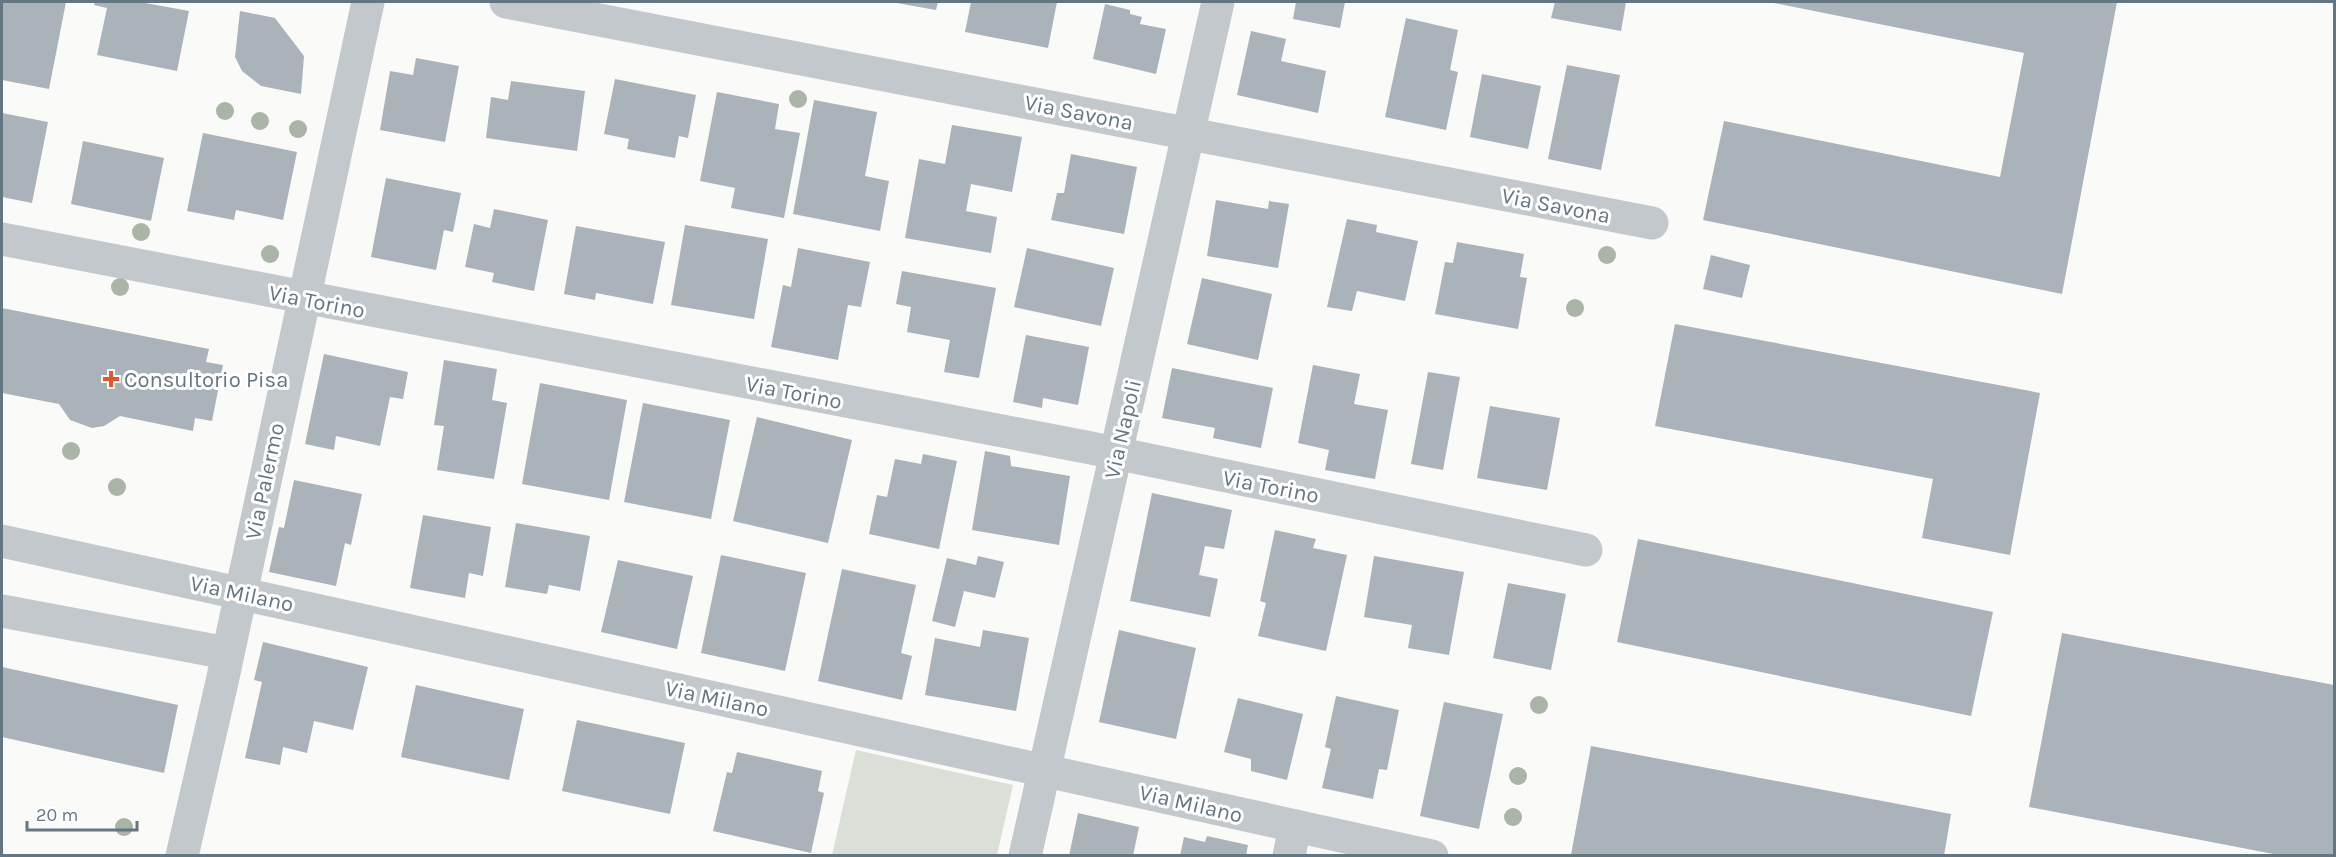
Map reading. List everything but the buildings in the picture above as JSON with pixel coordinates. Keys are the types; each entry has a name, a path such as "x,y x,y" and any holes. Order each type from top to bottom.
{"street":[{"name":"Via Palermo","path":"182,855 368,2"},
{"name":"Via Savona","path":"506,2 1652,223"},
{"name":"Via Napoli","path":"1025,855 1190,134 1218,2"},
{"name":"Via Torino","path":"2,239 1116,454 1586,550"},
{"name":"Via Milano","path":"2,541 1045,771 1292,841 1432,855"},
{"path":"2,610 227,653"}],"shaded area":[{"path":"856,750 1013,785 997,855 832,855"}],"place":[{"name":"Consultorio Pisa","path":"111,379"}]}
